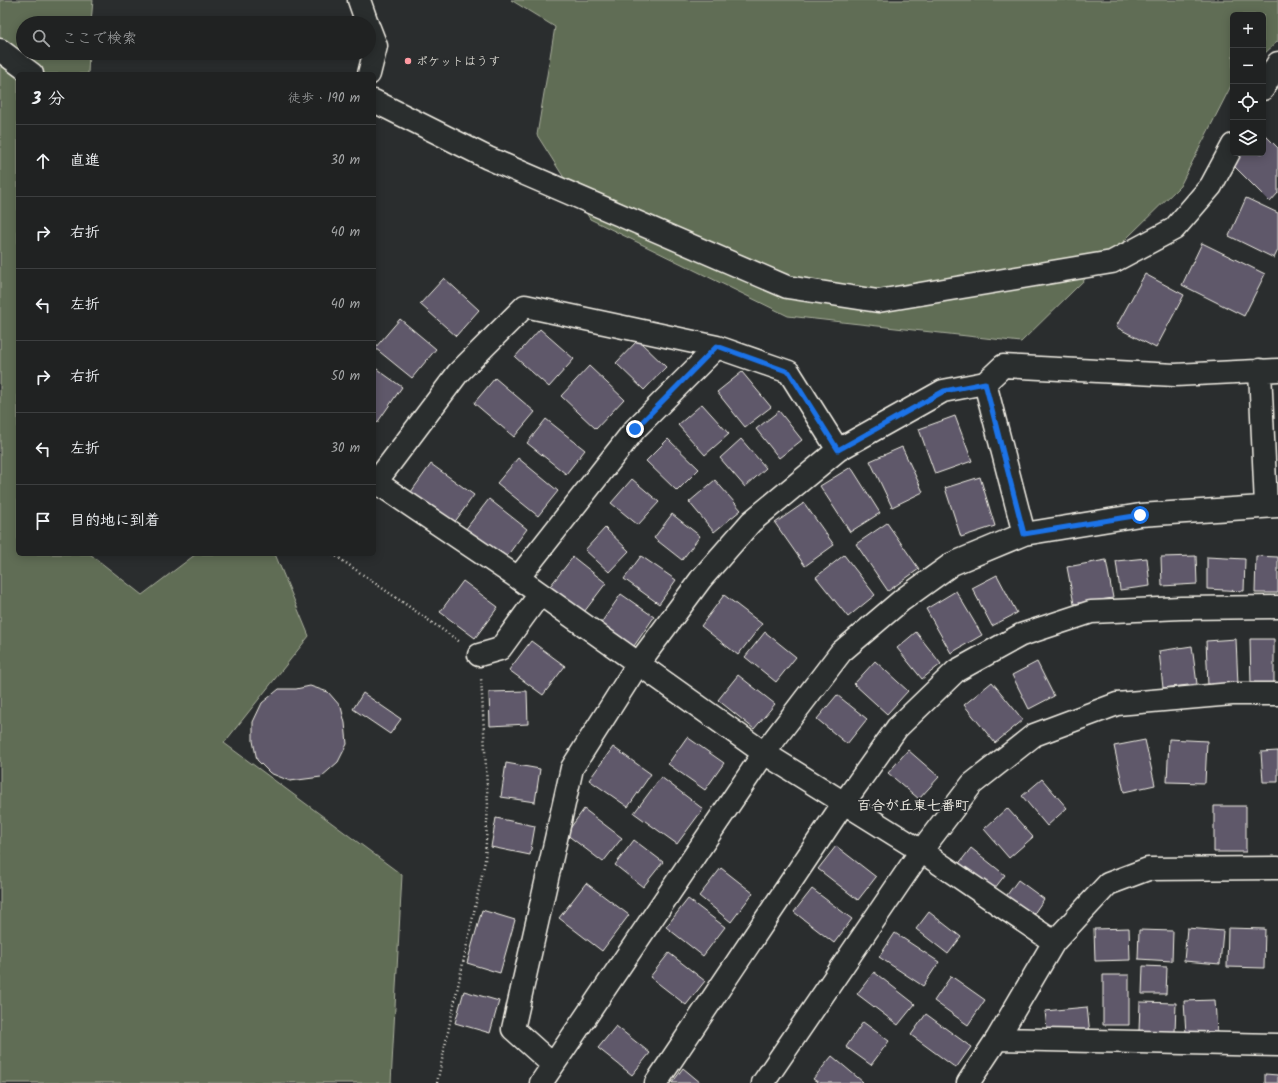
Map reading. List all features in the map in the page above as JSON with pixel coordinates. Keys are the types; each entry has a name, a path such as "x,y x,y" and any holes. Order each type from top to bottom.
{"street":[{"path":"359,0 365,16"},
{"path":"0,50 29,72"},
{"path":"369,72 372,60"},
{"path":"1266,84 1278,63"},
{"path":"376,102 488,158 787,287 878,301 1112,262 1174,229 1211,186 1230,150"},
{"path":"838,450 789,372 717,346 525,306 458,372 376,482 518,578 764,753 921,852 1054,942"},
{"path":"518,578 635,429 717,346"},
{"path":"1003,366 1175,375 1269,370 1272,506 1140,515 1024,534 952,564 902,600 841,652 764,753 547,1074 512,1029 572,768 638,664 701,579 751,522 838,450 944,391 985,383 1003,366"},
{"path":"985,383 1024,534"},
{"path":"479,655 500,649 540,594"},
{"path":"656,1083 843,804 897,728 956,671 1021,635 1091,612 1181,608 1278,607"},
{"path":"763,1083 921,852 972,784 1034,735 1117,704 1232,694 1278,694"},
{"path":"968,1083 997,1039 1054,942 1108,884 1148,869 1278,868"},
{"path":"997,1039 1278,1045"}],"path":[{"path":"336,556 479,655 488,805 485,861 437,1083"}],"green space":[{"path":"0,0 93,0 92,16 16,16 16,60 89,60 88,72 16,72 16,556 93,556 142,595 193,556 276,556 309,636 224,743 402,875 391,1083 0,1083"},
{"path":"511,0 1278,0 1278,41 1266,52 1266,12 1230,12 1230,88 1180,186 1021,342 788,316 590,219 537,135 555,27"}],"building":[{"path":"1266,136 1278,148 1278,193 1270,202 1226,158 1230,155 1266,156"},
{"path":"1246,198 1278,213 1278,250 1274,258 1229,236"},
{"path":"1202,243 1265,274 1244,316 1182,285"},
{"path":"1145,274 1184,295 1156,348 1116,327"},
{"path":"444,278 479,310 456,336 420,304"},
{"path":"400,319 436,349 412,378 376,349 376,347"},
{"path":"540,329 574,359 549,387 515,357"},
{"path":"638,340 666,367 644,390 616,363"},
{"path":"589,366 624,399 596,429 561,396"},
{"path":"376,368 402,387 377,423 376,422"},
{"path":"742,372 771,407 745,427 717,392"},
{"path":"495,378 535,412 514,437 474,403"},
{"path":"702,404 729,434 705,455 678,425"},
{"path":"779,411 802,440 779,458 756,429"},
{"path":"955,416 972,461 935,474 919,429"},
{"path":"546,419 585,450 566,474 527,443"},
{"path":"668,439 699,469 677,491 646,461"},
{"path":"741,439 766,468 745,487 720,458"},
{"path":"902,447 923,492 892,507 870,461"},
{"path":"518,458 558,491 538,516 497,483"},
{"path":"431,464 474,495 454,523 411,492"},
{"path":"851,467 880,513 850,532 820,486"},
{"path":"980,477 995,526 961,537 945,488"},
{"path":"632,479 659,502 638,525 611,503"},
{"path":"715,480 741,510 714,532 689,502"},
{"path":"489,499 527,529 504,560 465,530"},
{"path":"804,503 834,545 805,566 775,523"},
{"path":"672,514 700,536 682,560 654,538"},
{"path":"887,523 919,569 888,591 856,544"},
{"path":"605,528 629,551 609,572 585,550"},
{"path":"844,555 875,595 848,617 816,577"},
{"path":"641,556 676,580 659,604 624,579"},
{"path":"1196,556 1197,584 1162,586 1161,557"},
{"path":"1256,556 1278,557 1278,593 1255,593"},
{"path":"573,557 606,583 581,616 547,590"},
{"path":"1207,557 1245,559 1244,591 1207,589"},
{"path":"1147,558 1150,586 1120,590 1116,561"},
{"path":"1106,560 1113,598 1074,604 1067,567"},
{"path":"997,575 1017,613 992,626 972,588"},
{"path":"463,581 498,607 475,638 440,612"},
{"path":"956,591 982,635 951,653 926,609"},
{"path":"621,594 654,617 634,646 601,623"},
{"path":"724,595 762,624 738,655 701,626"},
{"path":"765,632 796,657 776,682 745,657"},
{"path":"916,632 941,664 922,679 897,648"},
{"path":"1236,639 1238,685 1208,686 1206,641"},
{"path":"1250,639 1274,639 1274,684 1251,684"},
{"path":"531,641 565,666 543,695 509,670"},
{"path":"1192,646 1197,684 1163,688 1159,651"},
{"path":"875,661 908,691 887,714 854,684"},
{"path":"1037,662 1054,696 1029,709 1012,675"},
{"path":"738,675 775,704 754,729 718,700"},
{"path":"992,682 1023,720 995,743 964,705"},
{"path":"310,686 328,692 341,707 345,723 347,744 338,762 321,777 290,781 270,773 257,760 253,741 253,722 262,703 279,689 296,689"},
{"path":"527,691 528,724 490,726 489,692"},
{"path":"363,693 401,719 390,734 353,709"},
{"path":"837,695 867,719 847,744 817,719"},
{"path":"687,737 724,763 705,790 668,764"},
{"path":"1169,739 1207,741 1205,783 1167,782"},
{"path":"1145,740 1155,785 1124,792 1114,746"},
{"path":"613,747 651,774 628,807 589,780"},
{"path":"908,750 939,777 919,799 888,773"},
{"path":"1278,751 1278,782 1263,782 1261,752"},
{"path":"506,763 540,769 535,802 501,797"},
{"path":"661,777 703,809 677,844 634,813"},
{"path":"1042,779 1067,808 1047,826 1022,796"},
{"path":"1214,806 1246,806 1246,852 1214,852"},
{"path":"1007,808 1033,837 1009,858 984,829"},
{"path":"584,809 622,838 603,862 566,834"},
{"path":"496,818 535,826 530,855 491,847"},
{"path":"634,840 663,862 643,887 615,865"},
{"path":"836,846 876,877 858,900 818,869"},
{"path":"971,848 1005,875 991,893 957,866"},
{"path":"721,868 753,893 731,922 699,896"},
{"path":"1018,880 1044,899 1031,918 1004,899"},
{"path":"586,883 629,915 602,951 559,918"},
{"path":"812,889 852,919 834,943 794,912"},
{"path":"688,899 725,927 703,956 666,927"},
{"path":"482,910 515,920 500,973 467,963"},
{"path":"929,912 961,937 948,954 916,929"},
{"path":"1129,928 1130,960 1095,961 1094,929"},
{"path":"1187,928 1223,931 1220,964 1184,961"},
{"path":"1228,928 1265,929 1264,968 1227,967"},
{"path":"1139,930 1173,931 1172,961 1138,959"},
{"path":"895,933 939,962 923,986 879,957"},
{"path":"669,953 705,981 686,1005 650,977"},
{"path":"1143,966 1167,967 1166,994 1142,994"},
{"path":"874,972 915,1004 898,1025 857,994"},
{"path":"1103,975 1129,975 1129,1025 1103,1025"},
{"path":"951,976 985,1000 968,1025 934,1001"},
{"path":"464,991 499,1001 490,1033 455,1023"},
{"path":"1215,1000 1217,1033 1186,1034 1184,1001"},
{"path":"1140,1002 1176,1003 1175,1033 1139,1031"},
{"path":"1087,1007 1090,1034 1048,1038 1045,1011"},
{"path":"926,1014 971,1047 956,1068 911,1035"},
{"path":"863,1022 889,1041 871,1065 846,1047"},
{"path":"616,1026 650,1053 632,1075 598,1048"},
{"path":"832,1056 863,1082 819,1083 813,1079"},
{"path":"683,1068 701,1083 672,1083"},
{"path":"1265,1074 1278,1075 1278,1083 1265,1083"}],"place":[{"name":"ポケットはうす","path":"408,61"}],"district":[{"name":"百合が丘東七番町","path":"913,806"}],"route":[{"path":"635,429 717,346 789,372 838,450 944,391 985,383 1024,534 1140,515"}]}
